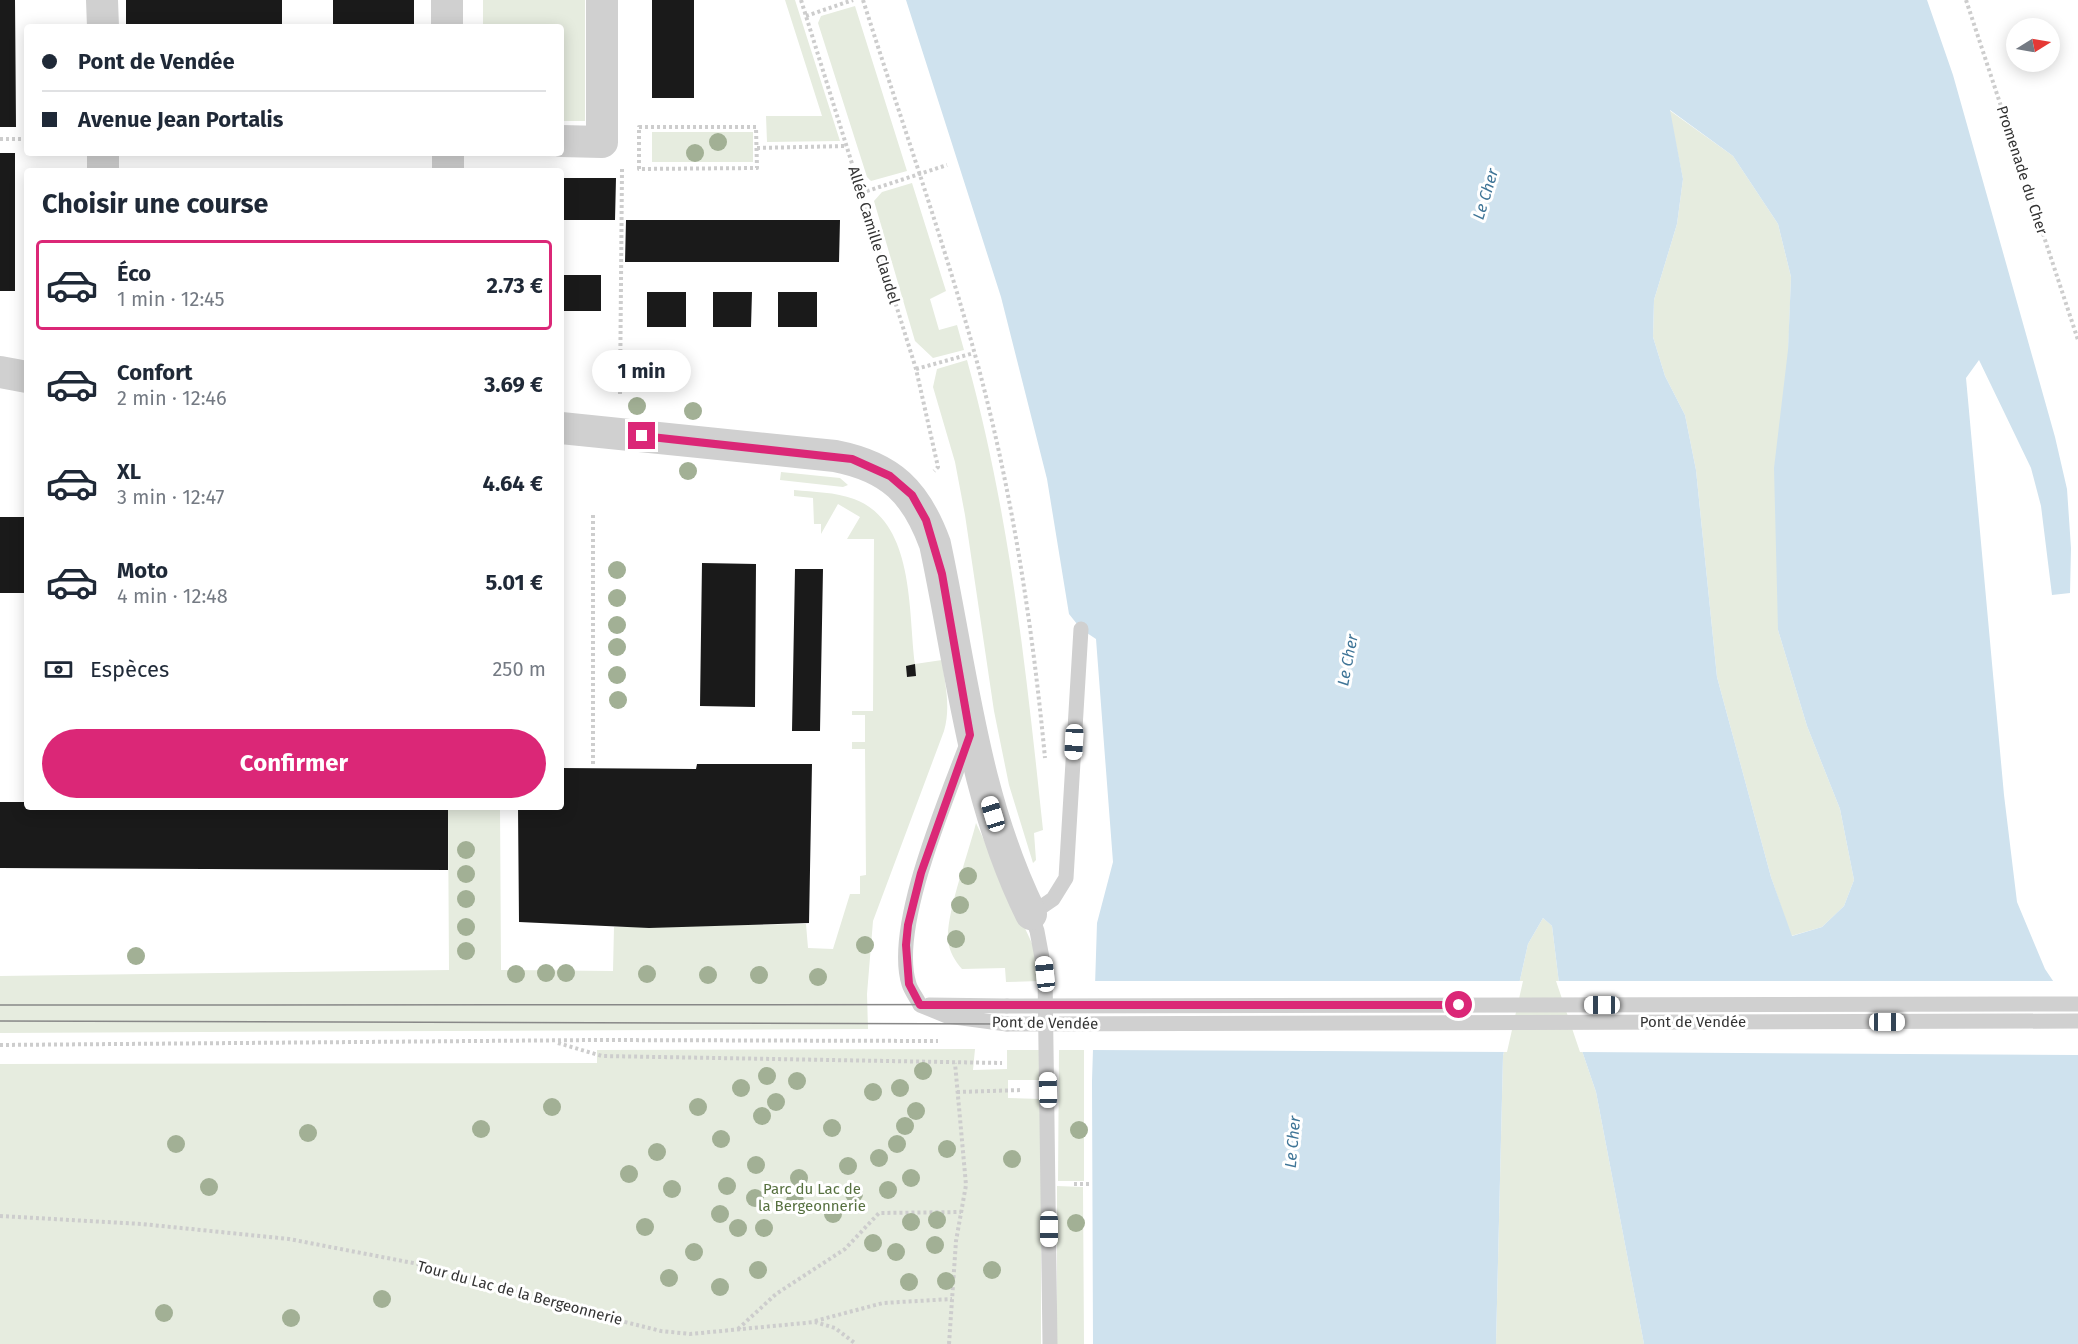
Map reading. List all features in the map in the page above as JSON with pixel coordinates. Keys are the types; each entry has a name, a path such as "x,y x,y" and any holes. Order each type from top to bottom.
{"street":[{"path":"102,0 102,24"},
{"path":"447,0 447,24"},
{"path":"564,141 602,142 602,0"},
{"path":"0,372 24,376"},
{"path":"564,428 835,456 869,464 890,476 912,495 920,507 935,544 970,735 1001,841 1017,886 1031,914"}],"lane":[{"path":"1050,1344 1045,974 1037,931 1031,914 1053,899 1066,878 1081,629"},
{"path":"920,1005 909,984 906,945 908,925 921,873 970,735"},
{"name":"Pont de Vendée","path":"920,1005 2078,1004"},
{"name":"Pont de Vendée","path":"920,1005 947,1016 1007,1024 2078,1021"}],"path":[{"name":"Allée Camille Claudel","path":"801,0 916,369 938,467 934,471"},
{"path":"806,16 853,0"},
{"path":"863,0 974,353 1004,475 1028,602 1046,767"},
{"name":"Promenade du Cher","path":"1966,0 2078,340"},
{"path":"639,127 756,127 757,148 757,168 639,169 639,127"},
{"path":"0,139 24,139"},
{"path":"757,148 847,146"},
{"path":"620,394 622,165"},
{"path":"861,192 947,165"},
{"path":"916,369 974,353"},
{"path":"593,515 593,767"},
{"path":"553,1041 602,1056 938,1060 955,1063 1002,1063"},
{"path":"0,1045 939,1041"},
{"path":"949,1344 952,1299 966,1185 955,1063"},
{"path":"957,1092 1048,1090"},
{"path":"737,1330 776,1294 845,1249 879,1213 962,1212"},
{"name":"Tour du Lac de la Bergeonnerie","path":"0,1216 142,1224 290,1239 444,1269 565,1307 661,1330 690,1334 815,1322 835,1328 856,1344"},
{"path":"815,1322 883,1304 952,1299"}],"green space":[{"path":"483,0 585,0 585,121 564,121 564,24 483,24"},
{"path":"785,0 795,0 840,141 767,142 766,116 822,116"},
{"path":"855,6 907,171 871,181 867,177 818,23 821,16"},
{"path":"1669,110 1733,156 1778,224 1791,277 1778,630 1807,726 1840,809 1854,880 1844,906 1822,927 1791,936 1771,877 1717,677 1696,470 1685,415 1665,376 1653,337 1654,300 1677,224 1683,179"},
{"path":"652,132 753,132 753,162 652,162"},
{"path":"912,183 946,291 930,299 939,330 957,325 964,350 933,358 915,341 874,201 882,192"},
{"path":"967,360 995,477 1023,652 1043,830 1034,833 1036,860 1033,863 1009,785 994,711 955,462 933,387 937,369"},
{"path":"781,472 840,478 848,485 843,487 780,480"},
{"path":"794,490 854,499 874,510 888,527 898,547 905,570 915,664 942,660 946,687 947,713 944,731 873,921 867,994 868,1029 0,1033 0,976 449,970 448,810 500,810 501,970 613,971 614,927 806,924 808,948 833,949 850,894 860,894 860,876 866,875 865,749 852,749 852,742 865,742 865,715 852,715 852,711 873,711 874,539 847,539 860,517 838,504 821,534 821,524 814,524 813,498 794,496"},
{"path":"976,823 1036,952 1040,981 1006,982 1005,968 962,969 951,952 948,929"},
{"path":"1543,918 1552,926 1559,983 1596,1092 1644,1344 1496,1344 1503,1056 1528,944"},
{"name":"Parc du Lac de la Bergeonnerie","path":"975,1049 973,1070 1007,1069 1007,1050 1041,1050 1041,1080 1008,1080 1008,1098 1041,1099 1041,1344 0,1344 0,1064 597,1063 597,1050"},
{"path":"1059,1050 1084,1050 1084,1181 1058,1181"},
{"path":"1057,1186 1083,1187 1084,1344 1057,1344"}],"water":[{"name":"Le Cher","path":"906,0 1927,0 1953,75 2055,437 2067,489 2071,548 2070,593 2052,595 2041,506 2031,468 1979,360 1966,378 2004,795 2017,902 2045,969 2078,1018 2078,1344 1644,1344 1596,1092 1559,983 1552,926 1543,918 1528,944 1503,1056 1496,1344 1093,1344 1092,1081 1097,923 1113,862 1096,639 1081,629 1069,614 1047,479 1001,297","holes":["1670,110 1733,156 1778,224 1791,277 1788,350 1774,468 1778,630 1807,726 1840,809 1854,880 1844,906 1822,927 1792,936 1771,877 1717,677 1696,470 1685,415 1665,376 1653,337 1654,300 1677,224 1683,179"]}],"pier":[{"path":"1092,981 1523,981 1507,1052 1090,1050"},
{"path":"1556,981 2057,981 2078,1013 2078,1055 1580,1052"}],"building":[{"path":"0,0 15,0 16,127 0,127"},
{"path":"126,0 282,0 282,24 126,24"},
{"path":"333,0 414,0 414,24 333,24"},
{"path":"652,0 694,0 694,98 652,98"},
{"path":"0,153 15,153 15,291 0,291"},
{"path":"564,178 616,178 615,220 564,220"},
{"path":"626,220 840,220 839,262 625,262"},
{"path":"564,275 601,275 601,311 564,311"},
{"path":"647,292 686,292 686,327 647,327"},
{"path":"713,292 752,292 751,327 713,327"},
{"path":"778,292 817,292 817,327 778,327"},
{"path":"0,517 24,517 24,593 0,593"},
{"path":"702,563 756,564 755,707 700,706"},
{"path":"795,569 823,569 820,731 792,731"},
{"path":"915,664 916,676 907,677 906,666"},
{"path":"697,764 812,764 809,923 649,928 519,922 518,810 564,810 564,768 696,769"},
{"path":"0,802 24,802 24,810 448,810 448,870 0,868"}],"tram line":[{"path":"0,1005 2078,1004"},
{"path":"0,1021 1007,1024 2078,1021"}],"route":[{"path":"642,436 852,459 869,464 890,476 912,495 920,507 935,544 942,574 970,735 921,873 908,925 906,945 909,984 920,1005 1459,1005"}]}
